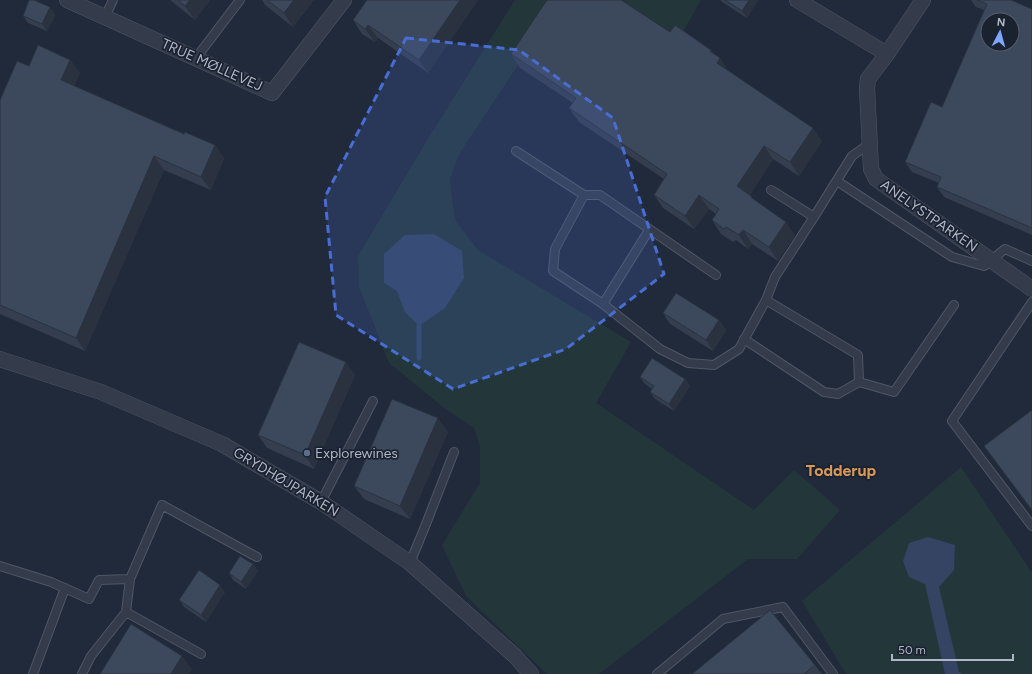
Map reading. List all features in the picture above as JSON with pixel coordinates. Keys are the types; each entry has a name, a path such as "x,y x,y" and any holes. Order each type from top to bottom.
{"street":[{"name":"TRUE MØLLEVEJ","path":"67,0 272,93 344,0"},
{"path":"797,0 888,54"},
{"name":"ANELYSTPARKEN","path":"923,0 888,54 868,79 867,88 871,169 876,179 1032,289"},
{"name":"GRYDHØJPARKEN","path":"0,359 101,392 222,444 321,502 410,563 515,656 531,674"}],"lane":[{"path":"105,17 113,0"},
{"path":"196,58 240,0"},
{"path":"584,195 555,249 553,270 603,304 660,349 688,363 714,365 739,349 766,300 775,277 852,156 869,144"},
{"path":"516,151 584,195 600,195 716,275"},
{"path":"837,181 952,257 984,266 1005,249 1032,261"},
{"path":"771,190 814,217"},
{"path":"603,304 649,230"},
{"path":"766,300 858,355 859,382"},
{"path":"1032,302 952,421 1032,526"},
{"path":"744,339 824,392 838,394 859,382 894,392 954,305"},
{"path":"321,502 373,401"},
{"path":"410,563 454,452"},
{"path":"82,674 91,656 126,612 130,580 162,505 257,557"},
{"path":"0,566 51,582 89,599 99,580 130,580"},
{"path":"33,674 65,588"},
{"path":"657,674 723,619 783,607 833,674"},
{"path":"126,612 201,654"}],"highlighted area":[{"path":"406,38 519,50 613,118 664,274 566,349 453,389 336,315 325,197"}],"green space":[{"path":"515,0 561,0 458,156 450,180 455,220 478,250 631,342 596,403 754,510 794,470 840,510 797,559 748,559 599,674 547,674 466,596 442,545 480,483 480,447 474,428 443,407 389,363 359,287 358,256 427,140"},
{"path":"614,0 701,0 678,41"},
{"path":"961,467 1032,573 1032,674 846,674 802,601"}],"water":[{"path":"434,234 462,251 464,278 445,308 419,326 405,312 397,291 384,283 384,254 405,235"},
{"path":"928,537 955,545 954,570 939,587 959,672 963,674 945,674 925,584 909,577 903,561 909,543"}],"building":[{"path":"29,0 34,0 50,7 42,24 23,16"},
{"path":"178,0 190,0 185,6"},
{"path":"267,0 294,0 284,13"},
{"path":"367,0 460,0 419,60 368,25 365,29 353,20"},
{"path":"547,0 621,0 670,32 675,25 720,58 717,63 813,128 790,162 764,146 737,186 786,222 769,247 743,230 739,235 726,227 724,229 712,220 719,209 699,195 685,216 654,195 667,174 569,108 576,98 511,54"},
{"path":"725,0 749,0 742,11"},
{"path":"977,0 1011,0 1032,9 1032,228 937,187 941,177 905,162 931,102 942,107 980,20 980,52 1020,52 1020,12 984,12 987,4"},
{"path":"38,45 70,60 61,80 184,134 185,132 215,145 201,177 154,156 76,338 0,305 0,100 17,61 29,66"},
{"path":"676,293 719,320 706,340 663,313"},
{"path":"299,342 346,362 305,455 258,435"},
{"path":"652,358 685,379 669,404 650,392 654,386 640,377"},
{"path":"392,399 438,418 400,506 354,486"},
{"path":"1032,410 1032,510 984,446"},
{"path":"240,556 253,564 241,582 229,573"},
{"path":"199,570 220,585 201,615 179,600"},
{"path":"770,610 815,665 804,674 692,674"},
{"path":"131,624 182,656 171,674 100,674"}],"waterway":[{"path":"419,326 419,358"}],"place":[{"name":"Explorewines","path":"307,453"}],"district":[{"name":"Todderup","path":"841,470"}]}
